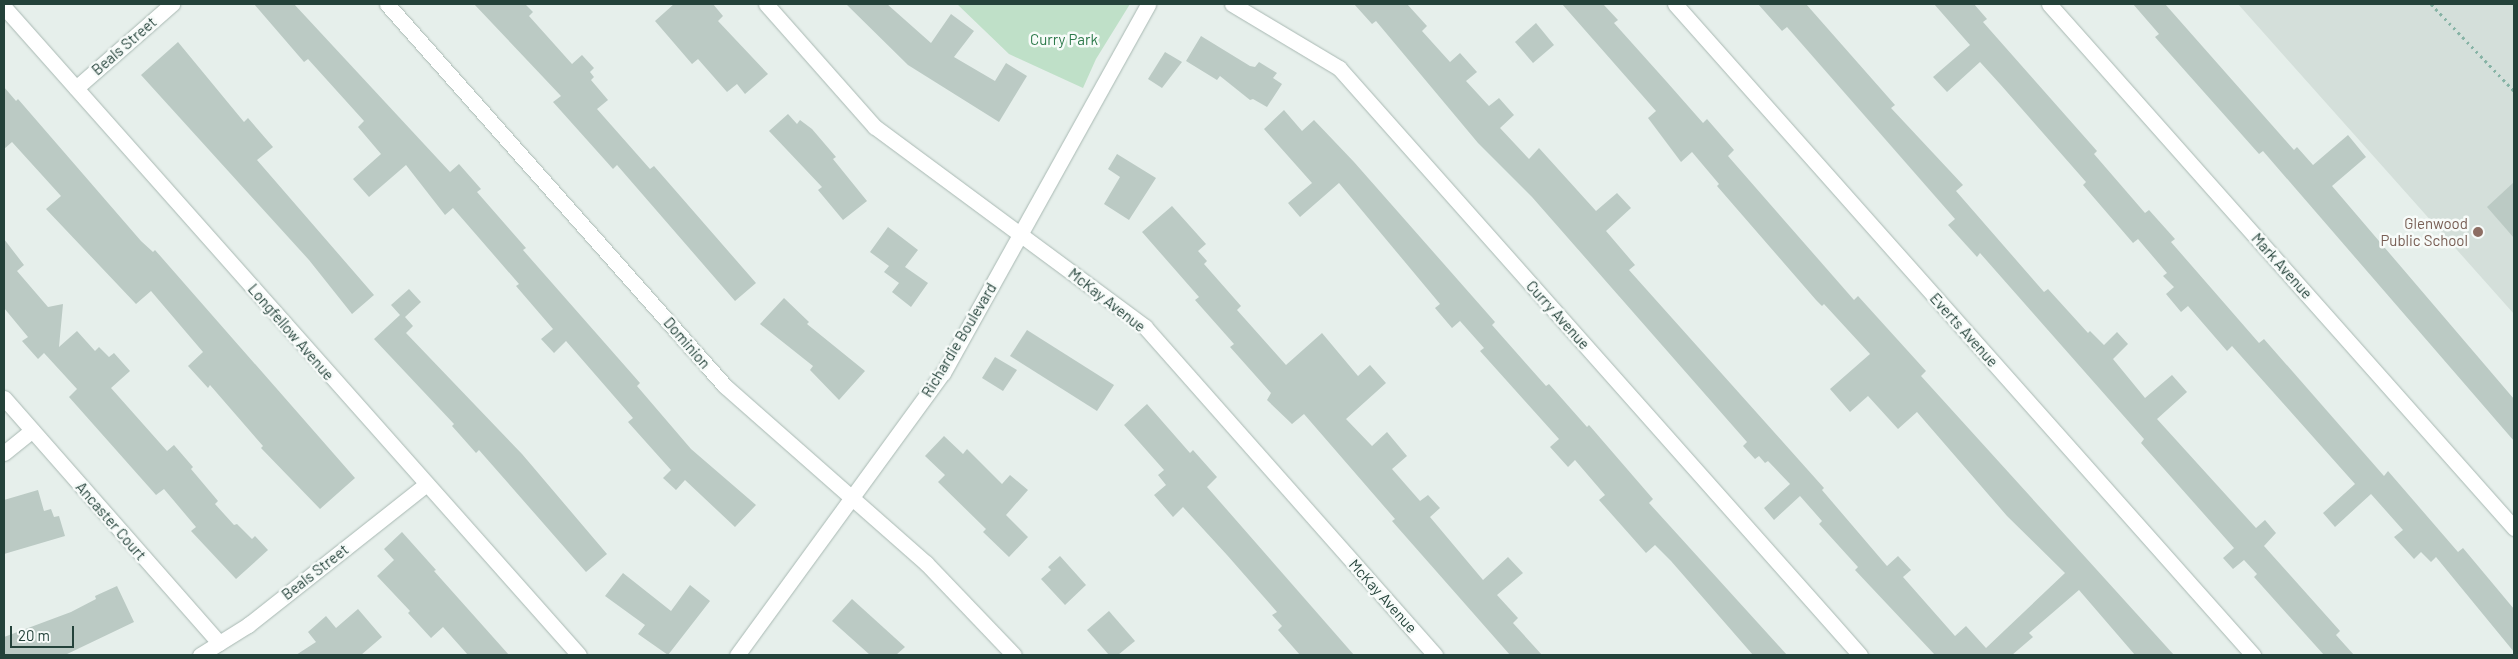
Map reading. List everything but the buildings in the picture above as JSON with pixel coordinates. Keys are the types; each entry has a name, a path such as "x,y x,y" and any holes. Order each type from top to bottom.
{"street":[{"name":"Beals Street","path":"76,88 172,4"},
{"name":"Dominion","path":"387,4 725,386 926,564 1014,655"},
{"name":"McKay Avenue","path":"766,4 875,127 1145,328 1435,655"},
{"name":"Richardie Boulevard","path":"737,655 943,373 1022,235 1148,4"},
{"name":"Curry Avenue","path":"1232,4 1339,68 1860,655"},
{"name":"Everts Avenue","path":"1675,4 2253,655"},
{"name":"Mark Avenue","path":"2049,4 2514,528"},
{"name":"Longfellow Avenue","path":"4,7 580,655"},
{"name":"Ancaster Court","path":"4,398 219,643"},
{"path":"4,453 32,430"},
{"name":"Beals Street","path":"200,655 248,625 426,484"}],"path":[{"path":"2431,4 2514,91"}],"shaded area":[{"name":"Glenwood Public School","path":"2238,4 2514,4 2514,314 2368,150"}],"green space":[{"name":"Curry Park","path":"957,4 1130,4 1096,59 1083,88 1009,54"}],"place":[{"name":"Glenwood Public School","path":"2478,232"}]}
